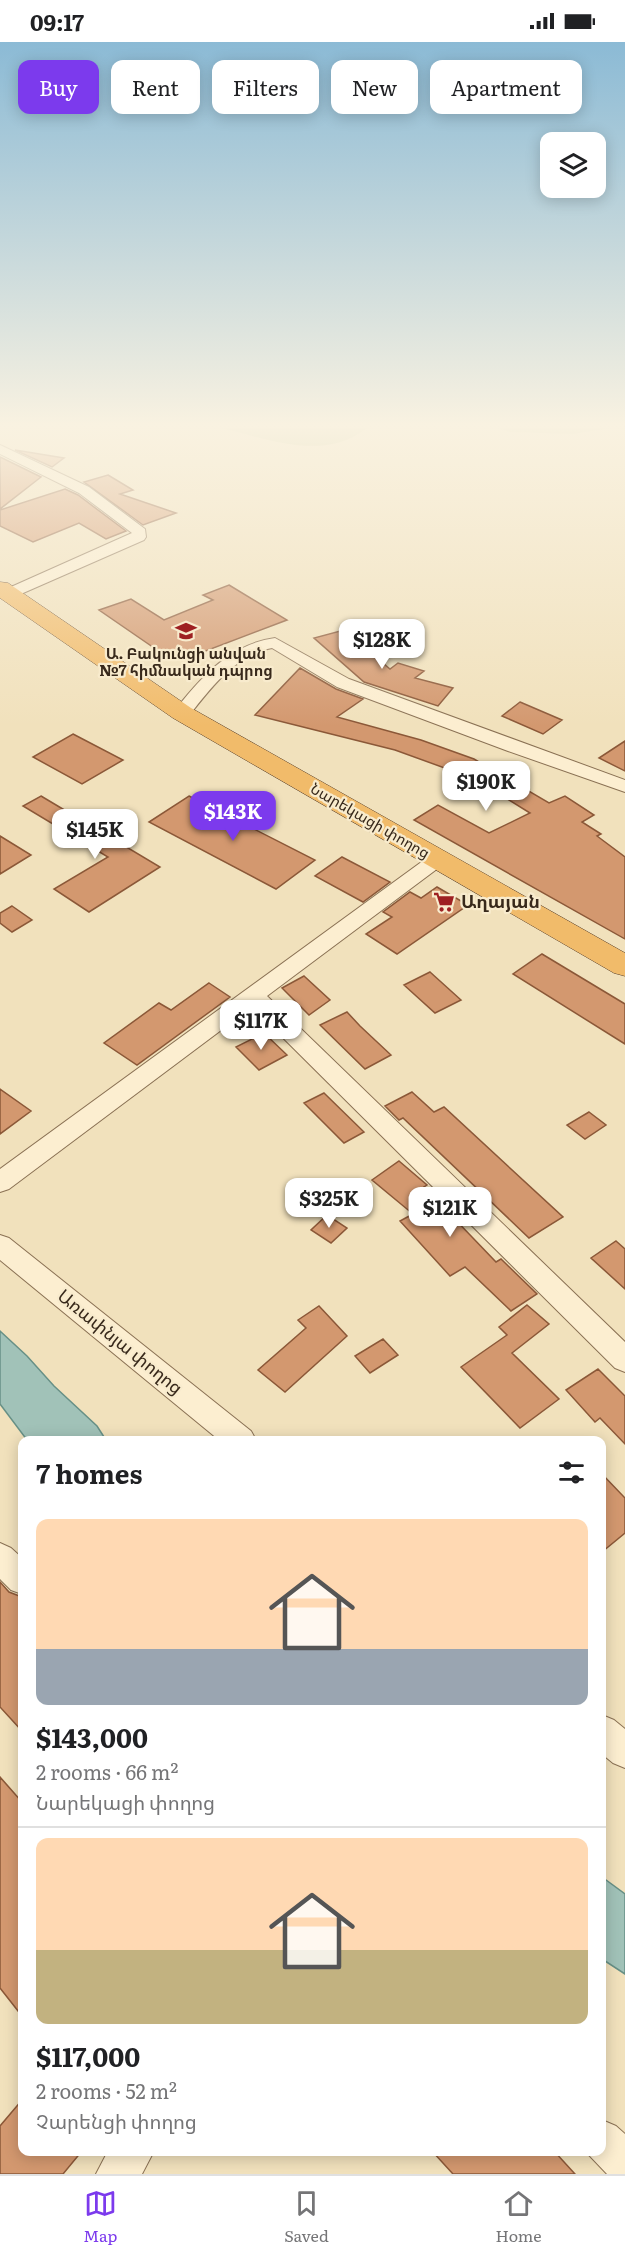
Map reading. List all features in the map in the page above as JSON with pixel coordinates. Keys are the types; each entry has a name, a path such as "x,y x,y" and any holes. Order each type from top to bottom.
{"highway":[{"name":"Նարեկացի փողոց","path":"4,591 182,713 625,966"}],"street":[{"path":"4,591 131,541 139,537 140,532 134,527"},
{"path":"182,713 220,669 264,643 275,644 290,650 343,683 625,786"},
{"path":"0,1182 438,859"},
{"path":"253,996 625,1360"},
{"name":"Առափնյա փողոց","path":"0,1245 236,1436"},
{"path":"0,1558 18,1575"},
{"path":"606,1735 625,1752"},
{"path":"606,2144 625,2163"},
{"path":"116,2174 130,2156"}],"water":[{"path":"0,1331 97,1426 103,1436 24,1436 0,1404"},
{"path":"606,1880 625,1894 625,1974 606,1962"}],"building":[{"path":"3,527 68,527 33,542"},
{"path":"87,527 121,527 126,531 106,539"},
{"path":"229,585 287,620 182,660 167,650 160,652 99,610 131,599 164,620 213,600 203,595"},
{"path":"344,630 390,669 398,663 424,671 415,678 453,688 438,706 364,682 314,638"},
{"path":"300,668 336,689 363,699 337,717 421,740 474,759 549,803 565,796 594,815 582,822 601,834 597,836 625,857 625,939 414,820 438,805 489,833 530,813 475,779 395,750 255,715"},
{"path":"520,702 562,720 543,734 502,716"},
{"path":"73,734 123,760 82,784 33,757"},
{"path":"625,741 625,771 599,758"},
{"path":"41,796 160,867 89,912 54,889 108,857 23,806"},
{"path":"189,796 315,860 276,889 149,822"},
{"path":"0,836 31,855 0,874"},
{"path":"342,857 390,882 363,902 315,876"},
{"path":"437,887 468,905 397,954 366,934 392,917 383,912 410,892 421,898"},
{"path":"12,906 32,920 12,932 0,923 0,913"},
{"path":"542,954 625,1004 625,1044 513,974"},
{"path":"430,972 461,1000 435,1013 404,985"},
{"path":"304,976 330,1000 309,1015 282,988"},
{"path":"209,983 230,997 137,1065 104,1043 159,1003 171,1010"},
{"path":"347,1012 391,1055 365,1069 320,1025"},
{"path":"264,1033 287,1055 259,1070 236,1047"},
{"path":"0,1089 31,1111 0,1134"},
{"path":"412,1092 434,1112 444,1107 563,1217 529,1238 403,1118 399,1120 385,1106"},
{"path":"324,1093 364,1132 344,1143 304,1103"},
{"path":"589,1112 606,1125 585,1139 567,1125"},
{"path":"399,1161 427,1185 424,1187 496,1262 501,1259 537,1294 511,1311 465,1267 450,1276 400,1221 413,1214 372,1180"},
{"path":"327,1215 347,1228 331,1243 311,1230"},
{"path":"616,1241 625,1249 625,1289 591,1258"},
{"path":"527,1305 549,1324 512,1353 559,1399 520,1428 461,1367 507,1335 499,1327"},
{"path":"319,1306 347,1336 285,1392 258,1370 306,1328 298,1320"},
{"path":"383,1339 398,1355 370,1373 355,1356"},
{"path":"598,1369 625,1396 625,1444 600,1418 595,1422 566,1390"},
{"path":"606,1478 625,1498 625,1533 606,1549"},
{"path":"0,1582 9,1592 18,1595 18,1727 0,1707"},
{"path":"0,1777 18,1797 18,2011 0,1988"},
{"path":"18,2105 18,2156 78,2156 63,2174 0,2174 0,2126"},
{"path":"437,2156 559,2156 575,2174 453,2174"}],"place":[{"name":"Ա. Բակունցի անվան №7 հիմնական դպրոց","path":"186,631"},
{"name":"Աղայան","path":"444,902"}]}
